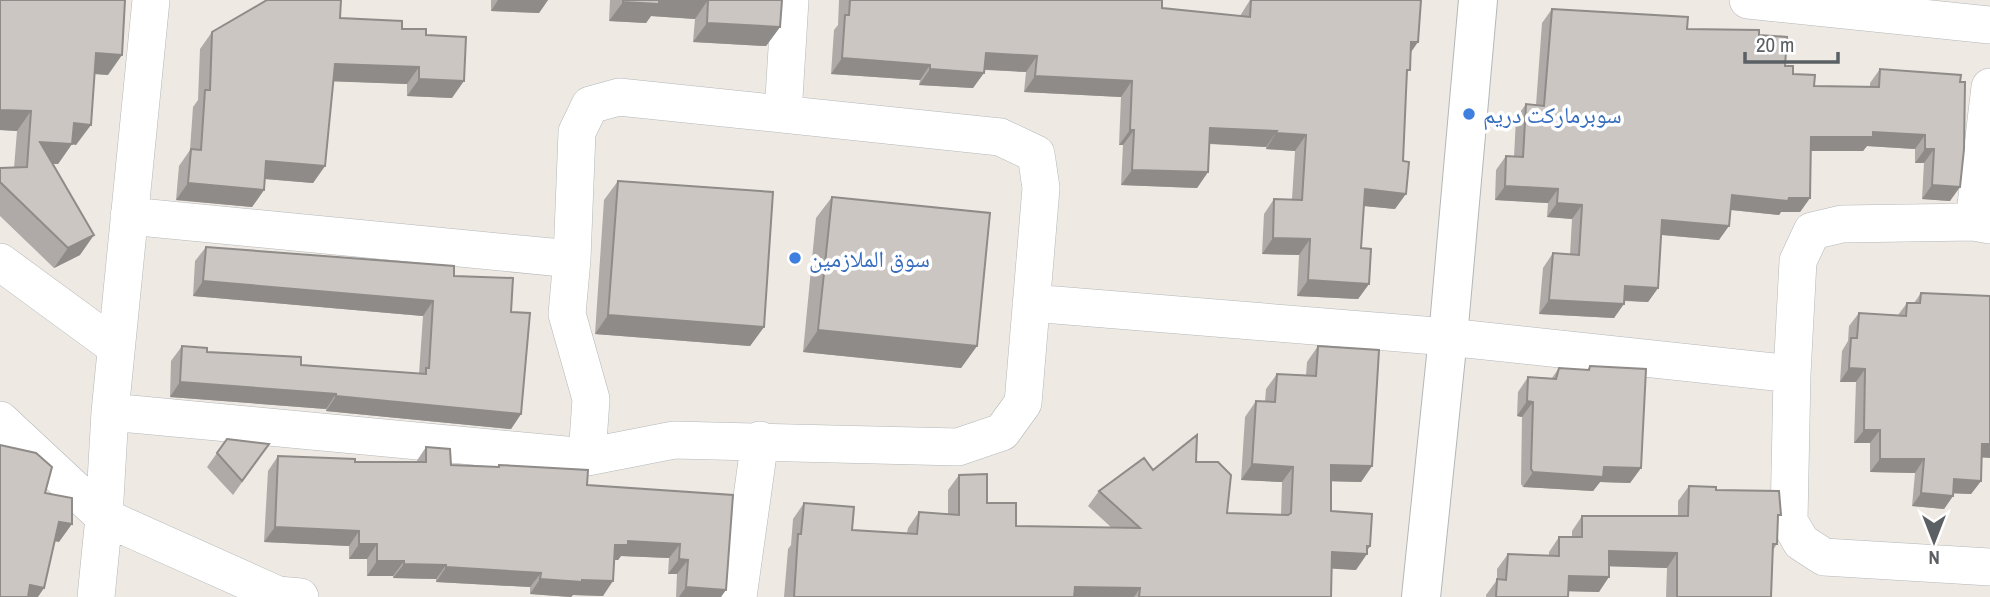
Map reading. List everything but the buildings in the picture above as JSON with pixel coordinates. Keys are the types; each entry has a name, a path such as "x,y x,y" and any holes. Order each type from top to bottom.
{"street":[{"path":"96,597 110,412 150,0"},
{"path":"783,114 790,0"},
{"path":"1421,597 1448,337 1478,0"},
{"path":"1748,0 1990,25"},
{"path":"1970,576 1824,557 1801,542 1788,521 1792,374 1798,261 1812,231 1842,224 1982,223 1990,87"},
{"path":"110,412 587,457 674,440 760,440 958,447 1002,432 1023,403 1041,188 1036,154 1000,137 619,97 590,105 577,132 567,314 592,399 587,457"},
{"path":"129,216 572,259"},
{"path":"0,262 116,347"},
{"path":"1031,303 1448,337 1792,374"},
{"path":"0,421 104,517 286,596"},
{"path":"738,597 760,440"}],"place":[{"name":"سوبرماركت دريم","path":"1469,114"},
{"name":"سوق الملازمين","path":"795,258"}]}
